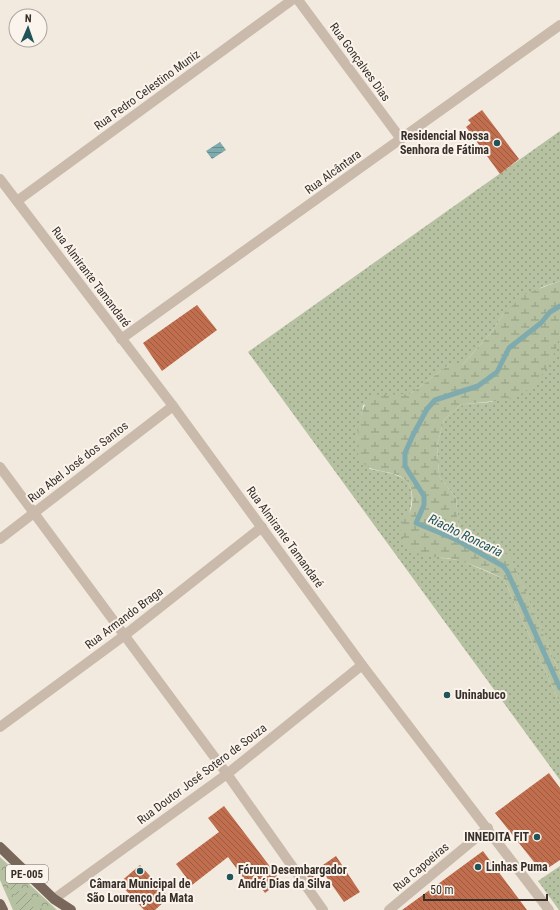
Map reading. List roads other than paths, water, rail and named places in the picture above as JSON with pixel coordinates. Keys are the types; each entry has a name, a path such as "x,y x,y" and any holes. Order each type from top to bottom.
{"main road":[{"name":"PE-005","path":"0,847 54,899 71,910"},
{"path":"0,904 3,910"}],"street":[{"name":"Rua Pedro Celestino Muniz","path":"17,201 292,0"},
{"name":"Rua Gonçalves Dias","path":"298,0 401,139"},
{"name":"Rua Alcântara","path":"121,339 560,25"},
{"name":"Rua Almirante Tamandaré","path":"0,179 173,406 362,665 488,828 549,910"},
{"name":"Rua Abel José dos Santos","path":"0,539 173,406"},
{"path":"0,466 226,774 323,910"},
{"name":"Rua Armando Braga","path":"0,727 124,635 262,527"},
{"name":"Rua Doutor José Sotero de Souza","path":"54,899 226,774 362,665"},
{"name":"Rua Capoeiras","path":"389,910 488,828"}],"water":[{"path":"220,142 226,150 212,159 206,151"}],"waterway":[{"name":"Riacho Roncaria","path":"560,306 550,312 541,323 509,348 497,372 478,386 435,400 427,409 405,453 405,466 424,496 424,505 416,523 455,539 503,566 507,571 560,688"}],"place":[{"name":"Residencial Nossa Senhora de Fátima","path":"497,143"},
{"name":"Uninabuco","path":"447,695"},
{"name":"INNEDITA FIT","path":"537,837"},
{"name":"Linhas Puma","path":"478,867"},
{"name":"Câmara Municipal de São Lourenço da Mata","path":"140,871"},
{"name":"Fórum Desembargador André Dias da Silva","path":"230,877"}]}
